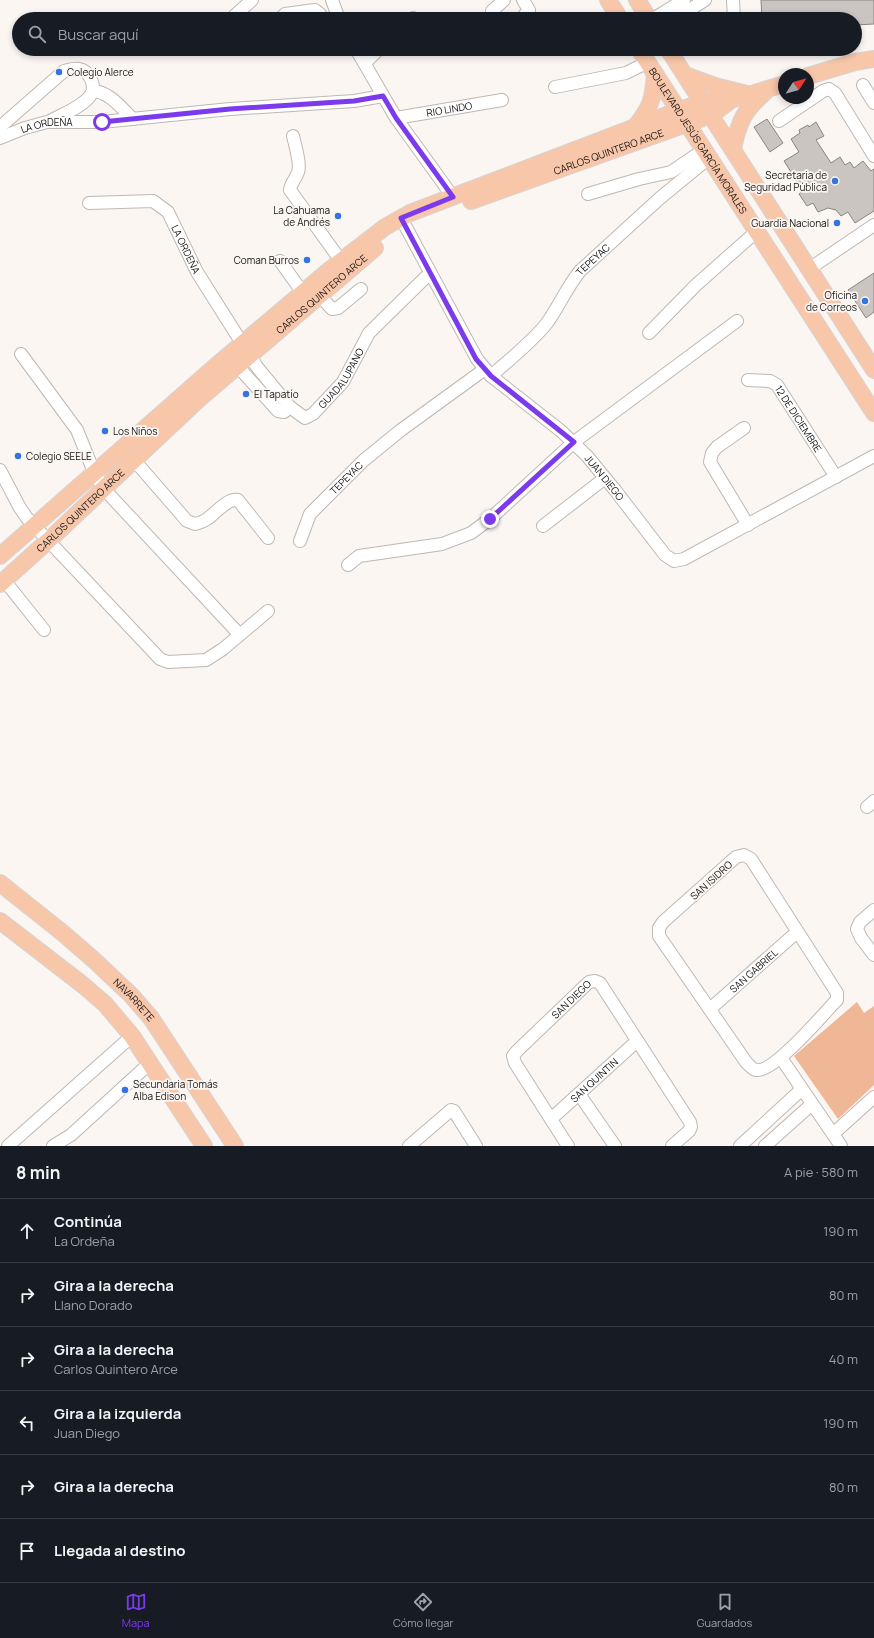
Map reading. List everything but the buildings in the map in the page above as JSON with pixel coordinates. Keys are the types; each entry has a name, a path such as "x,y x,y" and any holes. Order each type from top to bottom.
{"main road":[{"path":"608,0 616,12"},
{"path":"637,0 645,12"},
{"path":"673,56 874,370"},
{"path":"814,74 855,62 874,59"},
{"path":"635,128 648,111 652,100 647,62"},
{"name":"BOULEVARD JESÚS GARCÍA MORALES","path":"647,62 684,117 874,413"},
{"path":"686,75 715,86 748,95"},
{"name":"CARLOS QUINTERO ARCE","path":"0,556 35,527 94,472 246,350 319,295 362,257 382,242 403,222 425,218 555,165 707,108 778,86"},
{"path":"733,149 737,128 745,111 768,89"},
{"name":"CARLOS QUINTERO ARCE","path":"246,350 303,293 368,238 453,197 555,165 635,128 684,117"},
{"name":"CARLOS QUINTERO ARCE","path":"2,582 104,489 176,420 234,360"},
{"name":"NAVARRETE","path":"0,883 95,961 131,995 155,1024 235,1146"},
{"path":"0,921 83,985 105,1004 134,1038 204,1146"},
{"path":"134,1038 155,1024"}],"street":[{"path":"239,12 252,0"},
{"path":"332,0 336,12"},
{"path":"492,12 504,0"},
{"path":"523,0 529,10 527,12"},
{"path":"664,12 684,0"},
{"path":"686,12 705,0"},
{"path":"733,0 734,12"},
{"path":"300,12 315,10 318,12"},
{"path":"361,56 396,118 453,197"},
{"path":"365,62 371,56"},
{"path":"554,87 626,73 647,62"},
{"path":"0,127 64,71 73,68 81,69 91,79 93,91 81,104 47,122"},
{"path":"863,85 874,103"},
{"path":"779,121 823,91 829,90 835,93 874,156"},
{"path":"93,91 101,91 110,96 133,120"},
{"name":"LA ORDEÑA","path":"0,138 25,128 47,122 102,122 133,120 230,109 354,101 383,96"},
{"name":"RIO LINDO","path":"396,118 502,100"},
{"path":"293,136 299,167 298,173 291,184 290,190 341,261"},
{"path":"588,194 639,179 671,172 707,153"},
{"name":"TEPEYAC","path":"300,541 310,514 363,461 401,430 488,373 537,334 548,322 571,282 580,271 707,153"},
{"name":"LA ORDEÑA","path":"89,204 153,201 163,207 168,212 197,272 246,350"},
{"name":"JUAN DIEGO","path":"403,222 470,349 488,373 574,442 605,478 660,550 669,559 674,561 684,559 874,456"},
{"path":"809,269 874,226"},
{"path":"649,333 696,285 757,231"},
{"path":"280,261 303,293"},
{"name":"GUADALUPANO","path":"246,350 290,407 304,418 313,414 343,382 369,333 430,273"},
{"path":"319,295 332,309 334,309 338,308 361,289"},
{"path":"348,565 359,556 442,544 471,533 490,519 574,442 737,321"},
{"path":"21,354 77,430 94,472 104,489 239,634"},
{"path":"234,360 278,411 284,412 290,407"},
{"name":"12 DE DICIEMBRE","path":"748,380 770,381 777,385 836,477"},
{"path":"744,428 717,447 712,453 710,462 748,525"},
{"path":"134,460 187,521 195,524 206,520 228,502 233,499 238,500 268,538"},
{"path":"0,470 20,508 35,527 49,540 160,659 168,662 206,660 223,649 268,611"},
{"path":"543,526 605,478"},
{"path":"2,582 44,630"},
{"name":"SAN ISIDRO","path":"744,855 751,859 797,932 838,993 837,1000 781,1058 763,1069 756,1070 751,1068 659,936 659,928 663,922 736,857 744,855"},
{"path":"874,910 860,922 857,929 861,938 874,955"},
{"name":"SAN GABRIEL","path":"710,1009 797,932"},
{"name":"SAN DIEGO","path":"568,1146 515,1063 514,1056 517,1051 589,982 594,981 600,983 690,1122 691,1127 689,1131 672,1146"},
{"path":"8,1146 22,1142 134,1038"},
{"name":"SAN QUINTIN","path":"551,1119 637,1041"},
{"path":"781,1058 841,1146"},
{"path":"53,1146 71,1135 150,1063"},
{"path":"740,1146 802,1089"},
{"path":"579,1094 615,1146"},
{"path":"833,1134 874,1097"},
{"path":"761,1127 768,1143 812,1104"},
{"path":"409,1146 452,1110 476,1146"}],"shaded area":[{"path":"857,1002 864,1013 874,1006 874,1085 838,1119 794,1056"}],"place":[{"name":"Colegio Alerce","path":"59,72"},
{"name":"Secretaria de Seguridad Pública","path":"835,181"},
{"name":"La Cahuama de Andrés","path":"338,216"},
{"name":"Guardia Nacional","path":"837,223"},
{"name":"Coman Burros","path":"307,260"},
{"name":"Oficina de Correos","path":"865,301"},
{"name":"El Tapatío","path":"246,394"},
{"name":"Los Niños","path":"105,431"},
{"name":"Colegio SEELE","path":"18,456"},
{"name":"Secundaria Tomás Alba Edison","path":"125,1090"}],"route":[{"path":"102,122 230,109 354,101 383,96 423,157 453,197 410,213 401,218 470,349 476,359 491,376 574,442 490,519"}]}
